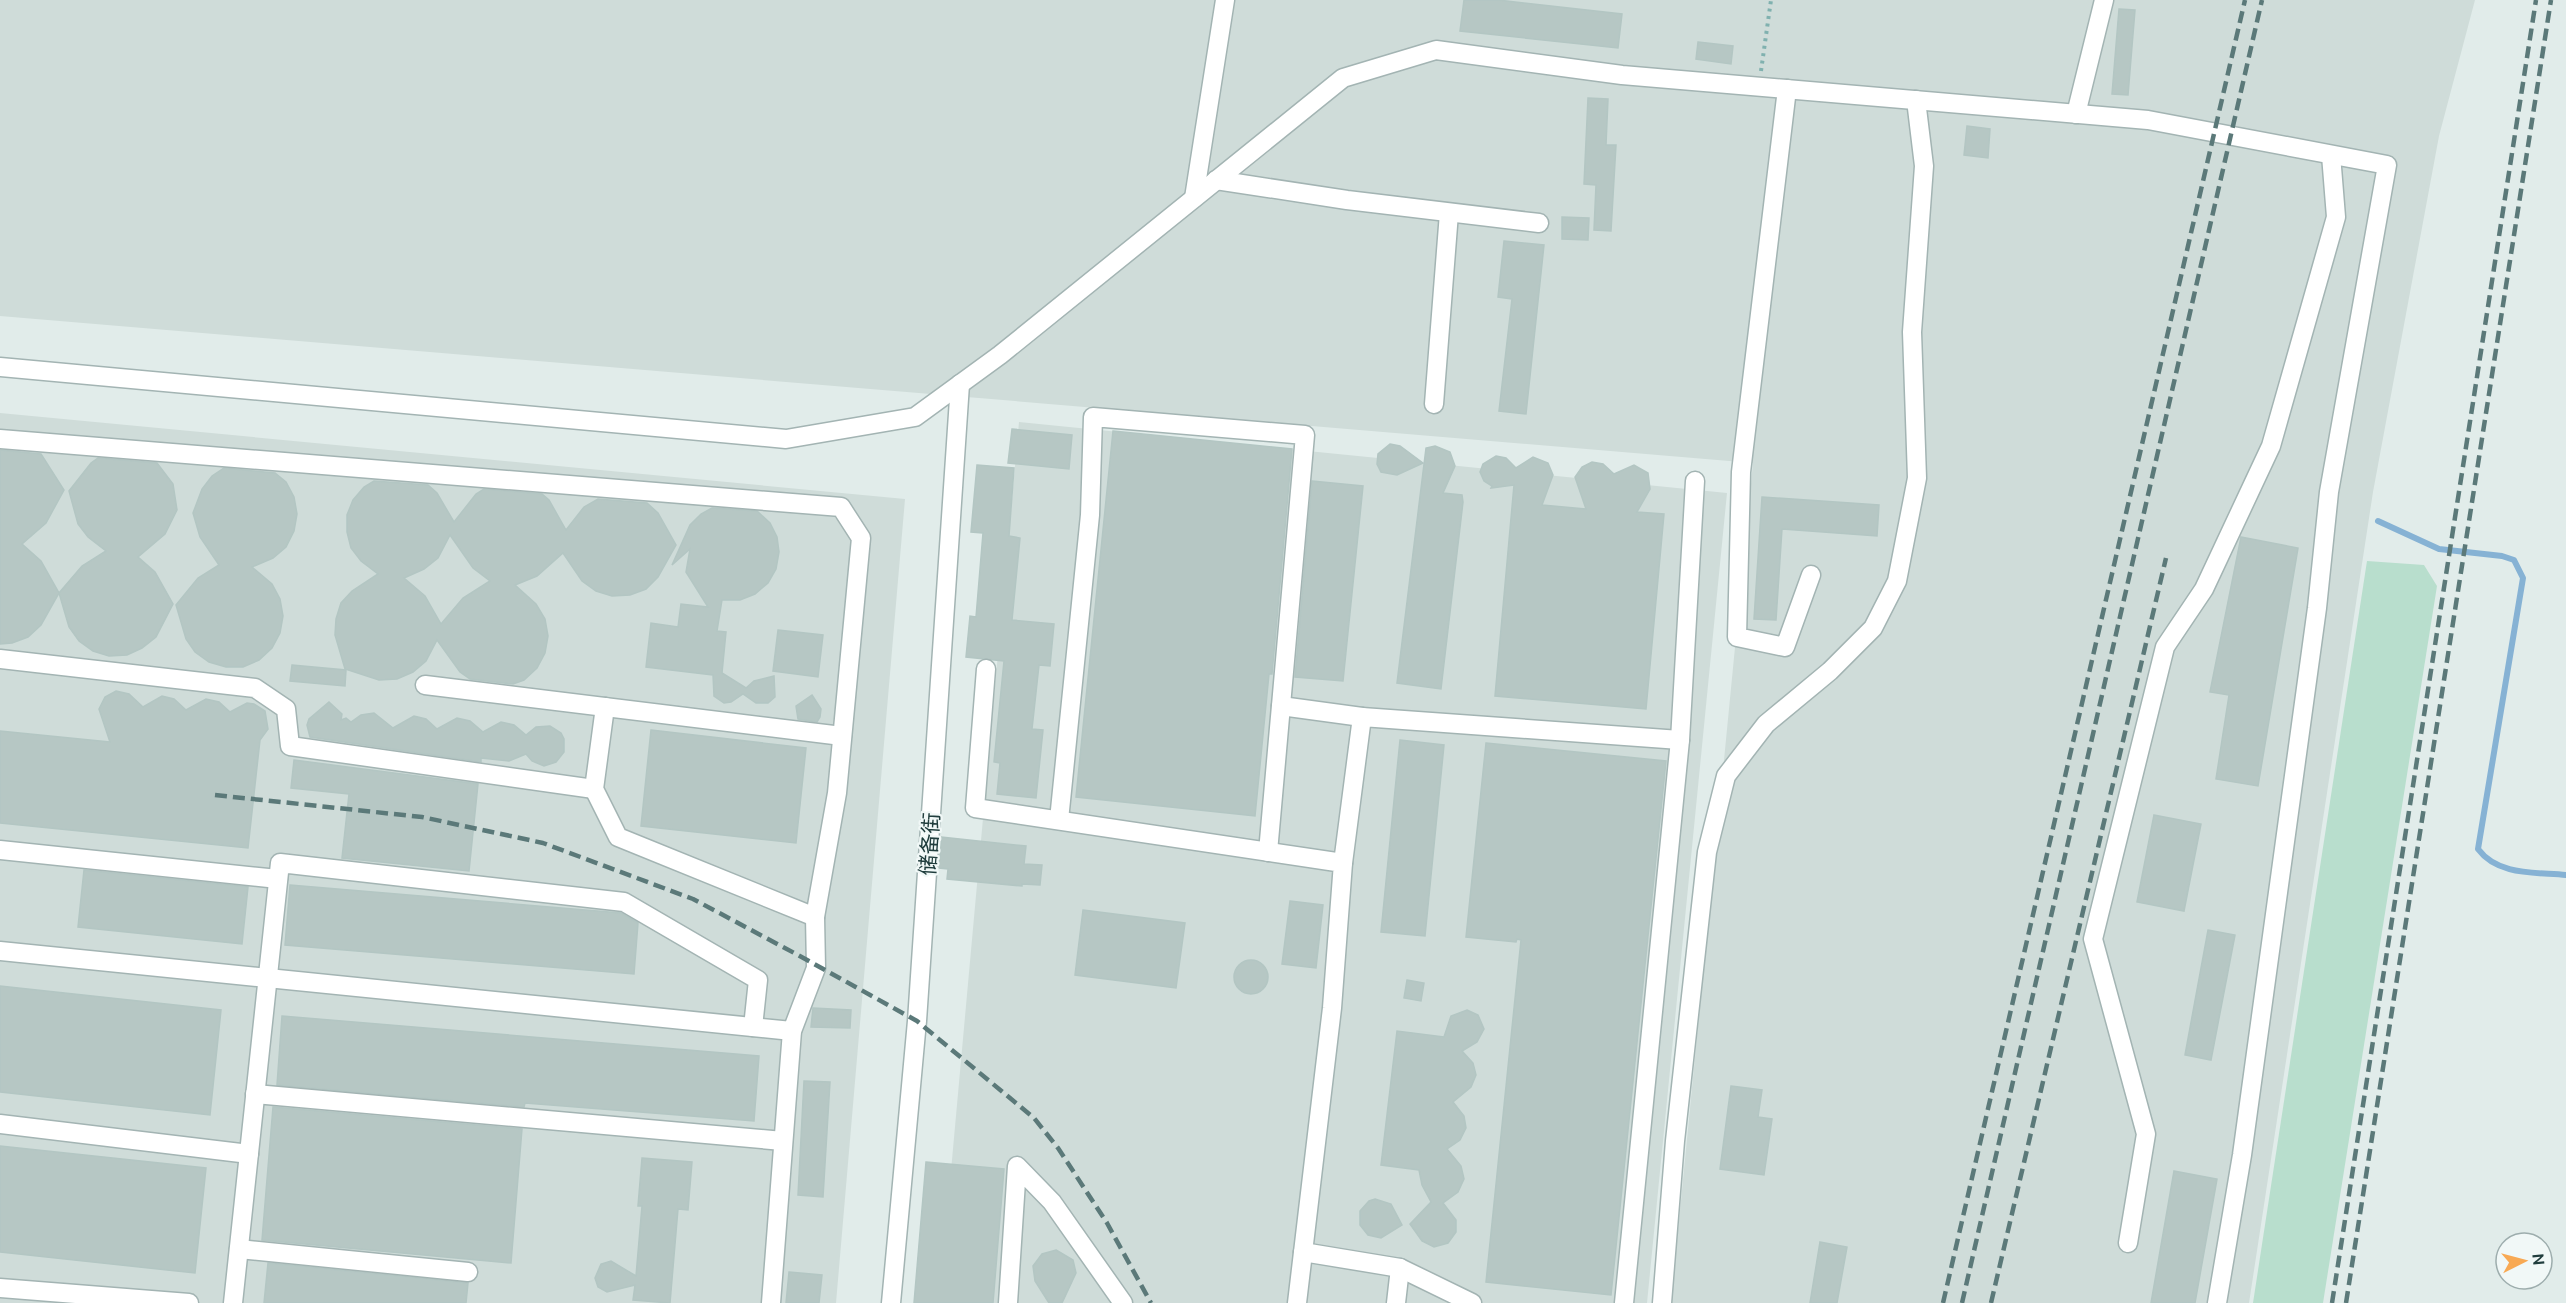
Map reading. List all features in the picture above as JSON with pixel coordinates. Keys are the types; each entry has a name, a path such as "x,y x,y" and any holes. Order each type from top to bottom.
{"street":[{"path":"1194,198 1226,0"},
{"path":"2076,114 2104,0"},
{"path":"0,367 786,439 915,417 1000,355 1343,78 1436,50 1622,75 2148,120 2387,165 2329,492 2314,631 2242,1155 2217,1303"},
{"path":"1787,89 1741,472 1737,637 1785,647 1811,575"},
{"path":"1662,1303 1676,1141 1707,852 1726,776 1766,724 1830,671 1873,628 1897,581 1917,478 1912,332 1924,166 1916,100"},
{"path":"2128,1243 2146,1134 2093,939 2165,647 2205,589 2271,446 2336,217 2331,155"},
{"path":"1216,180 1449,213 1539,223"},
{"path":"1434,404 1449,213"},
{"name":"储备街","path":"891,1303 917,1021 960,384"},
{"path":"1059,820 1090,516 1093,417 1305,435 1268,852"},
{"path":"0,439 841,507 861,538 837,793 815,917 816,968 792,1031 771,1303"},
{"path":"1624,1303 1680,740 1695,481"},
{"path":"0,659 255,688 286,709 290,746 594,789"},
{"path":"986,669 975,808 1343,863"},
{"path":"425,684 842,736"},
{"path":"1281,706 1362,717 1680,740"},
{"path":"605,707 594,789 618,837 815,917"},
{"path":"1297,1303 1332,1008 1343,863 1362,717"},
{"path":"0,850 278,879"},
{"path":"233,1303 280,863 624,902 758,980 753,1027"},
{"path":"0,951 792,1031"},
{"path":"255,1094 783,1141"},
{"path":"0,1124 249,1154"},
{"path":"1008,1303 1017,1166 1052,1202 1123,1303"},
{"path":"239,1249 468,1272"},
{"path":"1303,1252 1400,1268 1472,1303"},
{"path":"1396,1303 1400,1268"},
{"path":"0,1288 189,1303"}],"path":[{"path":"1759,87 1772,0"}],"shaded area":[{"path":"0,0 2475,0 2439,136 2373,492 2249,1303 1671,1303 1753,463 0,316"},
{"path":"0,413 905,499 836,1303 0,1303"},
{"path":"1019,422 1727,493 1647,1303 939,1303"}],"green space":[{"path":"2367,561 2424,565 2437,586 2323,1303 2253,1303"}],"building":[{"path":"1464,0 1498,0 1622,14 1618,48 1460,31"},
{"path":"2119,9 2135,10 2128,95 2112,94"},
{"path":"1698,42 1733,46 1731,64 1696,59"},
{"path":"1588,98 1608,99 1606,145 1616,145 1611,231 1594,230 1596,185 1584,184"},
{"path":"1967,126 1990,129 1988,158 1964,155"},
{"path":"1562,217 1589,218 1588,240 1562,239"},
{"path":"1504,241 1544,245 1526,414 1499,411 1512,299 1498,297"},
{"path":"1012,429 1072,435 1069,469 1008,463"},
{"path":"1113,431 1292,449 1272,674 1269,674 1255,816 1076,797"},
{"path":"1390,444 1400,446 1423,463 1397,475 1381,472 1377,464 1378,454"},
{"path":"1435,446 1450,452 1455,466 1443,493 1462,495 1463,502 1441,689 1397,683 1426,448"},
{"path":"0,450 41,454 64,490 46,523 22,544 41,561 59,593 41,625 28,637 12,643 0,644"},
{"path":"1496,456 1506,458 1516,468 1533,457 1548,463 1553,475 1542,505 1586,509 1575,477 1582,467 1592,462 1603,464 1614,474 1634,465 1648,473 1650,489 1637,512 1664,514 1646,709 1495,696 1514,485 1491,488 1492,486 1484,481 1480,472 1483,464"},
{"path":"98,458 157,463 173,484 177,510 165,534 138,557 155,572 173,604 156,637 142,648 127,655 109,656 93,651 79,641 69,627 59,593 82,566 106,551 88,537 78,524 69,491 91,463"},
{"path":"977,465 1014,468 1009,536 1020,538 1012,620 1054,624 1050,666 1039,665 1032,729 1043,730 1036,798 997,794 1000,763 994,762 1004,661 966,657 970,616 976,617 983,533 971,532"},
{"path":"224,468 275,473 286,482 294,497 297,514 294,531 286,547 273,558 252,567 272,584 280,599 283,616 280,633 272,648 259,660 243,667 226,667 209,662 195,652 186,639 176,605 198,578 219,565 200,537 193,513 202,489 212,476"},
{"path":"374,481 428,485 437,493 454,522 476,494 484,489 542,494 549,500 566,530 584,507 598,499 647,503 658,513 676,545 658,577 646,589 630,595 612,596 596,591 582,581 563,553 537,576 515,585 536,604 545,619 548,636 545,653 537,668 524,680 513,684 470,679 460,672 437,640 426,661 413,672 397,679 379,680 345,669 335,635 336,619 341,603 352,591 378,574 361,561 351,548 347,532 347,515 353,500 364,487","holes":["450,535 473,568 490,581 463,598 441,624 425,596 404,578 424,569 438,558"]},
{"path":"1312,481 1363,486 1343,681 1295,677"},
{"path":"1762,497 1879,505 1877,536 1782,529 1776,620 1754,619"},
{"path":"712,508 757,511 770,523 777,537 779,552 776,569 768,583 755,594 740,600 722,600 717,631 726,632 722,673 746,688 754,681 774,676 775,697 768,703 756,703 743,694 731,702 724,703 714,696 713,675 646,667 651,623 678,627 681,604 708,607 686,572 690,549 672,565 690,525 701,514"},
{"path":"2241,537 2298,548 2258,786 2216,779 2229,695 2210,692"},
{"path":"778,630 823,635 818,677 773,671"},
{"path":"292,665 346,670 345,686 290,681"},
{"path":"116,691 129,694 143,707 162,696 174,699 186,710 206,699 219,702 230,712 247,703 254,704 265,711 268,729 260,740 248,848 0,823 0,731 110,742 99,709 105,697"},
{"path":"812,695 821,709 820,717 817,722 798,719 796,706"},
{"path":"329,702 342,714 341,720 346,718 351,722 361,715 374,713 393,728 414,716 426,719 437,729 457,718 470,721 483,732 501,722 514,725 526,735 536,727 550,726 561,733 564,739 564,752 556,762 544,766 532,761 526,754 509,761 481,758 481,762 310,737 307,725 309,719"},
{"path":"651,730 806,748 796,843 641,826"},
{"path":"1400,740 1444,745 1425,936 1381,932"},
{"path":"1486,743 1666,761 1611,1295 1486,1282 1521,940 1517,939 1516,942 1466,937"},
{"path":"294,760 478,784 469,871 342,858 349,794 291,788"},
{"path":"2154,815 2201,824 2184,911 2137,902"},
{"path":"941,837 1026,846 1024,864 1042,865 1040,885 1022,884 1022,886 947,879 948,869 939,868"},
{"path":"84,870 248,887 242,944 78,927"},
{"path":"290,885 621,913 638,923 634,974 285,945"},
{"path":"1290,901 1323,905 1316,968 1282,964"},
{"path":"1083,910 1185,923 1176,988 1075,975"},
{"path":"2208,930 2235,935 2211,1060 2185,1055"},
{"path":"1251,960 1263,965 1268,977 1263,989 1251,994 1239,989 1234,977 1239,965"},
{"path":"1407,980 1424,983 1421,1001 1404,998"},
{"path":"0,986 221,1010 210,1115 0,1092"},
{"path":"813,1008 851,1010 850,1028 811,1027"},
{"path":"1467,1010 1478,1015 1484,1029 1477,1042 1462,1051 1473,1063 1476,1075 1471,1087 1453,1102 1464,1116 1466,1128 1460,1140 1447,1149 1461,1166 1464,1179 1458,1192 1443,1203 1456,1220 1456,1232 1448,1243 1434,1247 1422,1241 1410,1224 1431,1202 1422,1185 1419,1170 1381,1165 1397,1031 1444,1037 1451,1016"},
{"path":"282,1016 759,1056 754,1121 525,1103 524,1107 277,1085"},
{"path":"804,1081 830,1082 823,1197 798,1195"},
{"path":"1731,1086 1762,1090 1758,1117 1772,1119 1764,1175 1720,1169"},
{"path":"273,1107 522,1129 511,1263 262,1240"},
{"path":"0,1146 206,1168 195,1273 0,1252"},
{"path":"642,1158 692,1162 688,1210 678,1209 670,1303 633,1300 635,1285 607,1292 598,1287 595,1278 601,1264 611,1261 636,1276 642,1206 638,1206"},
{"path":"926,1162 1004,1169 993,1303 914,1303"},
{"path":"2174,1171 2217,1179 2195,1303 2151,1303"},
{"path":"1375,1199 1391,1204 1402,1225 1381,1238 1368,1235 1360,1225 1360,1211 1369,1201"},
{"path":"1820,1242 1847,1247 1837,1303 1810,1303"},
{"path":"1056,1250 1073,1260 1076,1273 1062,1303 1049,1303 1035,1281 1033,1266 1042,1254"},
{"path":"268,1263 468,1283 466,1303 264,1303"},
{"path":"789,1272 822,1275 819,1303 786,1303"}],"waterway":[{"path":"2378,521 2439,549 2502,556 2514,560 2523,578 2478,849 2486,858 2507,868 2530,873 2566,875"}],"railway":[{"path":"1943,1303 2245,0"},
{"path":"1962,1303 2262,0"},
{"path":"2332,1303 2536,0"},
{"path":"2346,1303 2551,0"},
{"path":"1991,1303 2166,558"},
{"path":"215,795 422,817 543,843 693,899 798,955 917,1021 1034,1118 1058,1148 1107,1223 1151,1303"}]}
